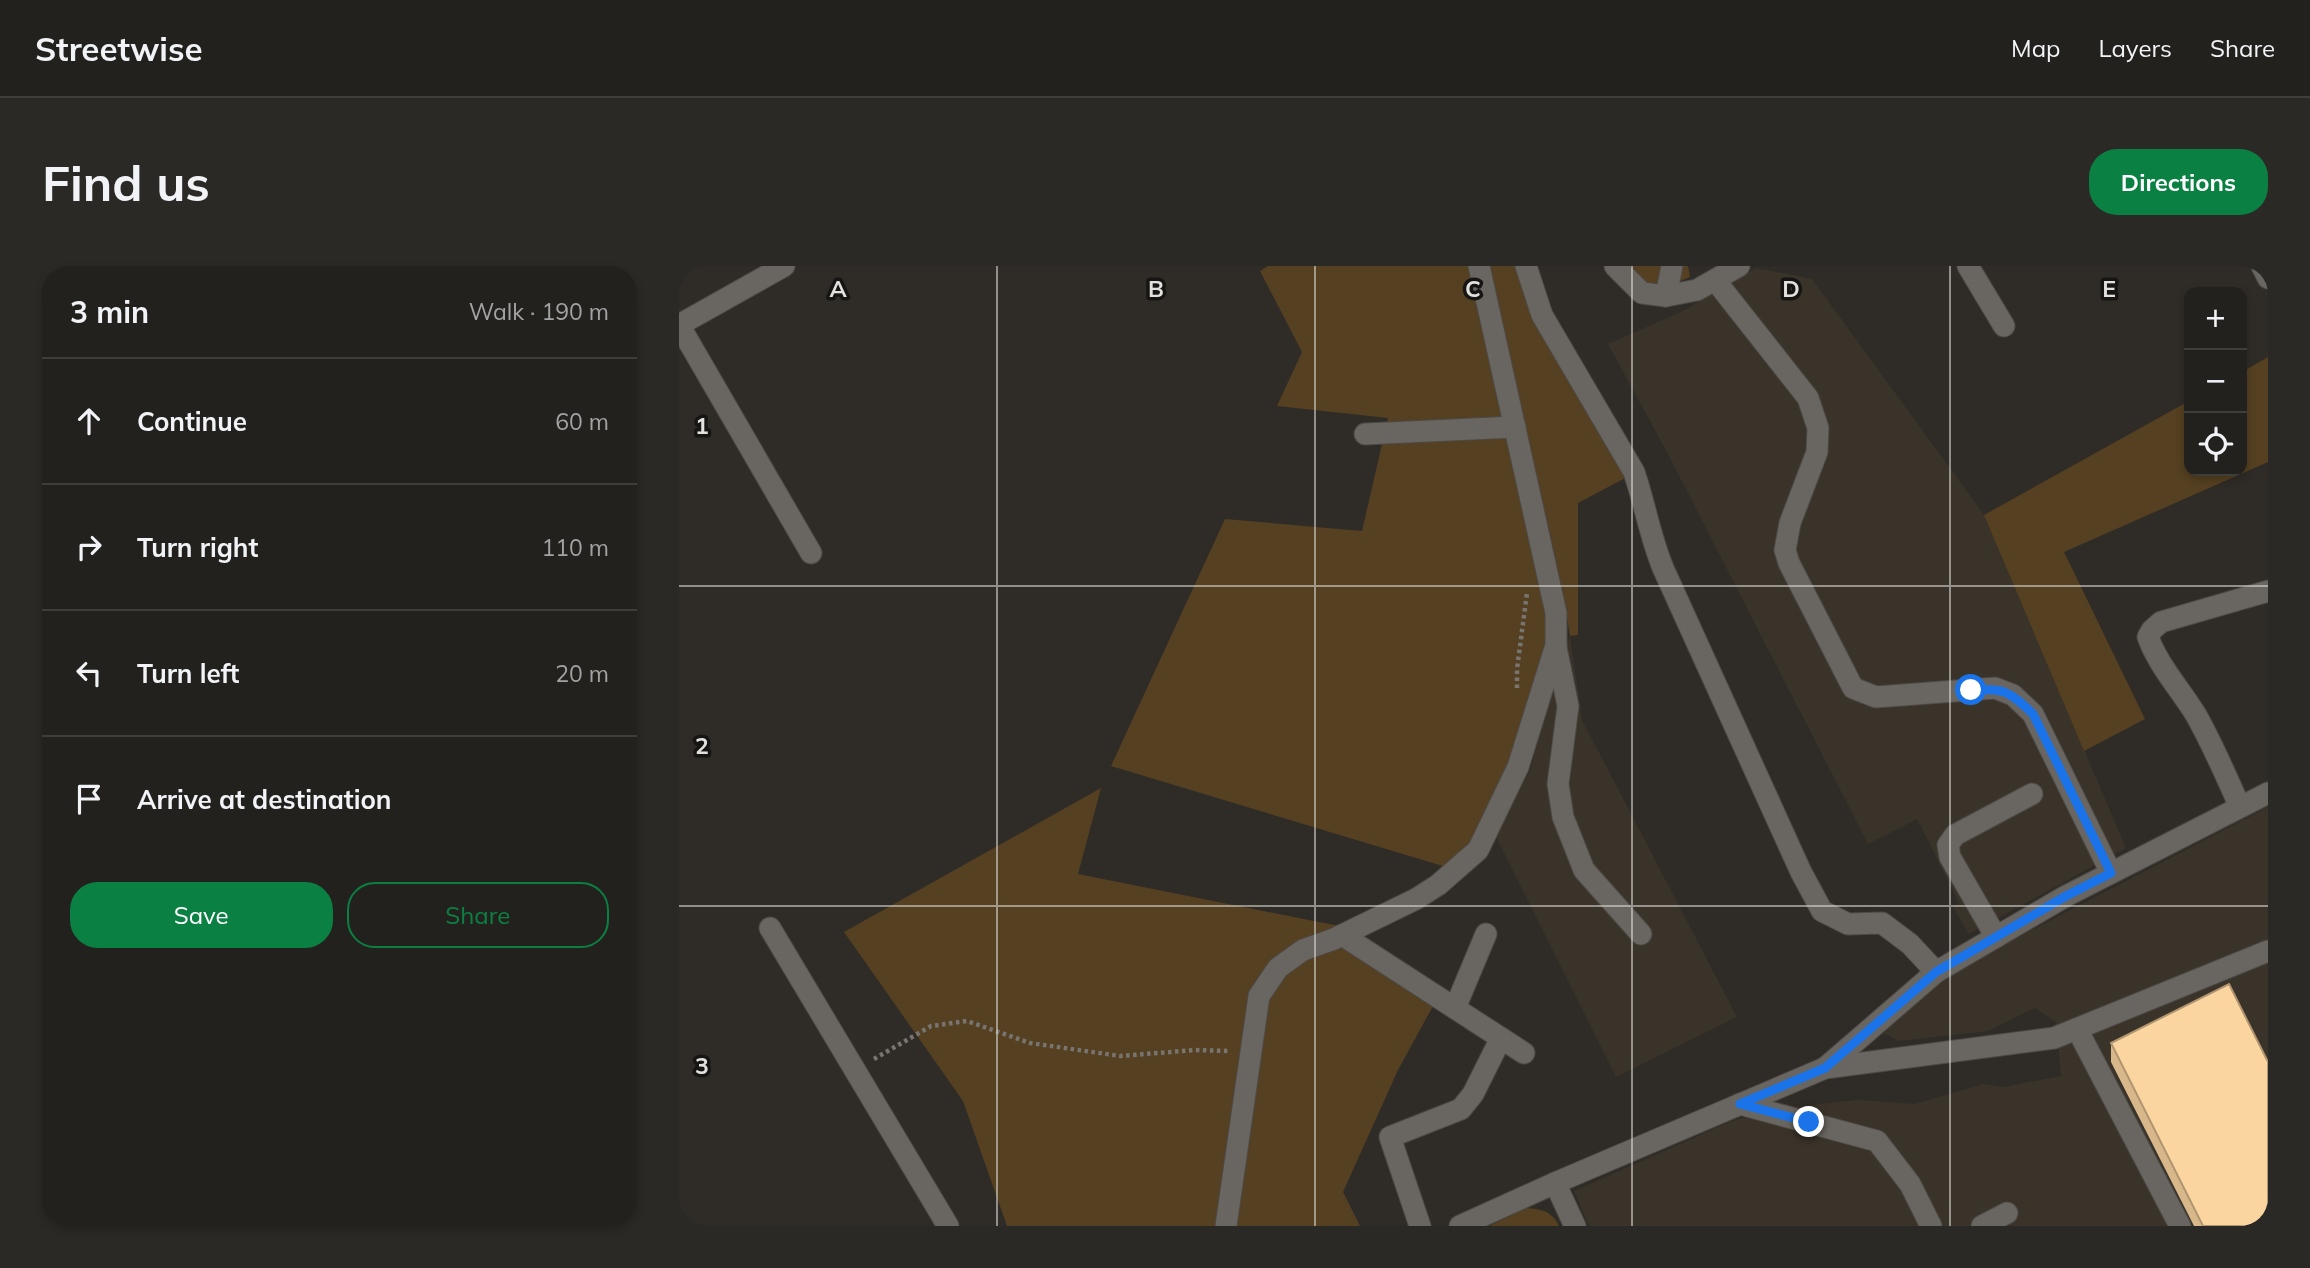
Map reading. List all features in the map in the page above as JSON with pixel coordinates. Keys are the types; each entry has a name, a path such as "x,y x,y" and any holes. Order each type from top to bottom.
{"street":[{"path":"784,266 679,325 811,553"},
{"path":"1479,266 1556,613 1556,645 1568,706 1559,784 1563,817 1584,870 1641,934"},
{"path":"1526,266 1542,315 1634,472 1663,568 1801,872 1822,911 1848,924 1882,923 1910,944 1936,972"},
{"path":"1615,266 1642,293 1665,296 1697,290 1739,266"},
{"path":"1665,296 1672,266"},
{"path":"1968,266 2004,326"},
{"path":"2262,266 2268,278"},
{"path":"1715,280 1808,398 1818,428 1817,452 1790,523 1785,550 1853,688 1876,697 1995,688 2013,695 2033,714 2111,873"},
{"path":"1365,434 1515,428"},
{"path":"2239,807 2215,751 2195,714 2153,650 2148,637 2161,622 2268,591"},
{"path":"1226,1226 1259,996 1278,968 1303,950 1342,935 1438,886 1478,850 1518,767 1556,645"},
{"path":"1825,1068 1936,972 2066,896 2268,793"},
{"path":"1996,937 1950,857 1948,845 1955,835 2032,794"},
{"path":"770,928 948,1226"},
{"path":"1455,1008 1486,934"},
{"path":"1342,935 1524,1053"},
{"path":"1460,1226 1555,1182 1825,1068 2054,1038 2268,951"},
{"path":"2077,1029 2180,1226"},
{"path":"1420,1226 1390,1137 1461,1109 1473,1094 1501,1038"},
{"path":"1740,1104 1877,1141 1910,1184 1931,1226"},
{"path":"1555,1182 1575,1226"},
{"path":"1982,1226 2007,1213"}],"path":[{"path":"1516,692 1528,589"},
{"path":"855,1070 931,1026 967,1021 1030,1043 1120,1056 1195,1050 1251,1052"}],"shaded area":[{"path":"1268,266 1469,266 1546,600 1548,641 1506,770 1479,834 1446,867 1111,766 1225,519 1362,531 1388,418 1277,406 1302,352 1260,271"},
{"path":"1488,266 1517,266 1629,476 1578,503 1578,635 1570,636 1563,592"},
{"path":"1623,266 1688,266 1690,277 1669,285 1654,285"},
{"path":"1756,268 1812,279 1984,515 2126,848 1969,934 1953,907 1959,903 1917,819 1868,844 1668,454 1608,344 1683,311"},
{"path":"2268,357 2268,462 2247,471 2247,413 2247,369"},
{"path":"2184,404 2184,476 2236,476 2064,552 2145,719 2084,751 1984,515"},
{"path":"1570,636 1582,720 1737,1017 1616,1077 1495,835 1531,769 1553,675"},
{"path":"1101,788 1078,874 1339,926 1262,975 1219,1226 1007,1226 963,1101 844,932"},
{"path":"2268,807 2268,1226 1589,1226 1574,1191 1732,1121 1785,1108 1857,1100 1915,1104 1983,1084 2003,1087 2061,1076 2056,1022 2035,1008 1988,1031 1898,1041 1884,1033 1932,982"},
{"path":"1338,944 1433,1006 1398,1070 1343,1192 1360,1226 1234,1226 1269,998 1297,964"},
{"path":"1526,1208 1545,1212 1553,1217 1559,1226 1489,1226"}],"building":[{"path":"2229,984 2268,1062 2268,1226 2203,1226 2111,1043"}],"route":[{"path":"1809,1122 1740,1104 1825,1068 1936,972 2066,896 2111,873 2033,714 2013,695 1995,688 1971,690"}]}
